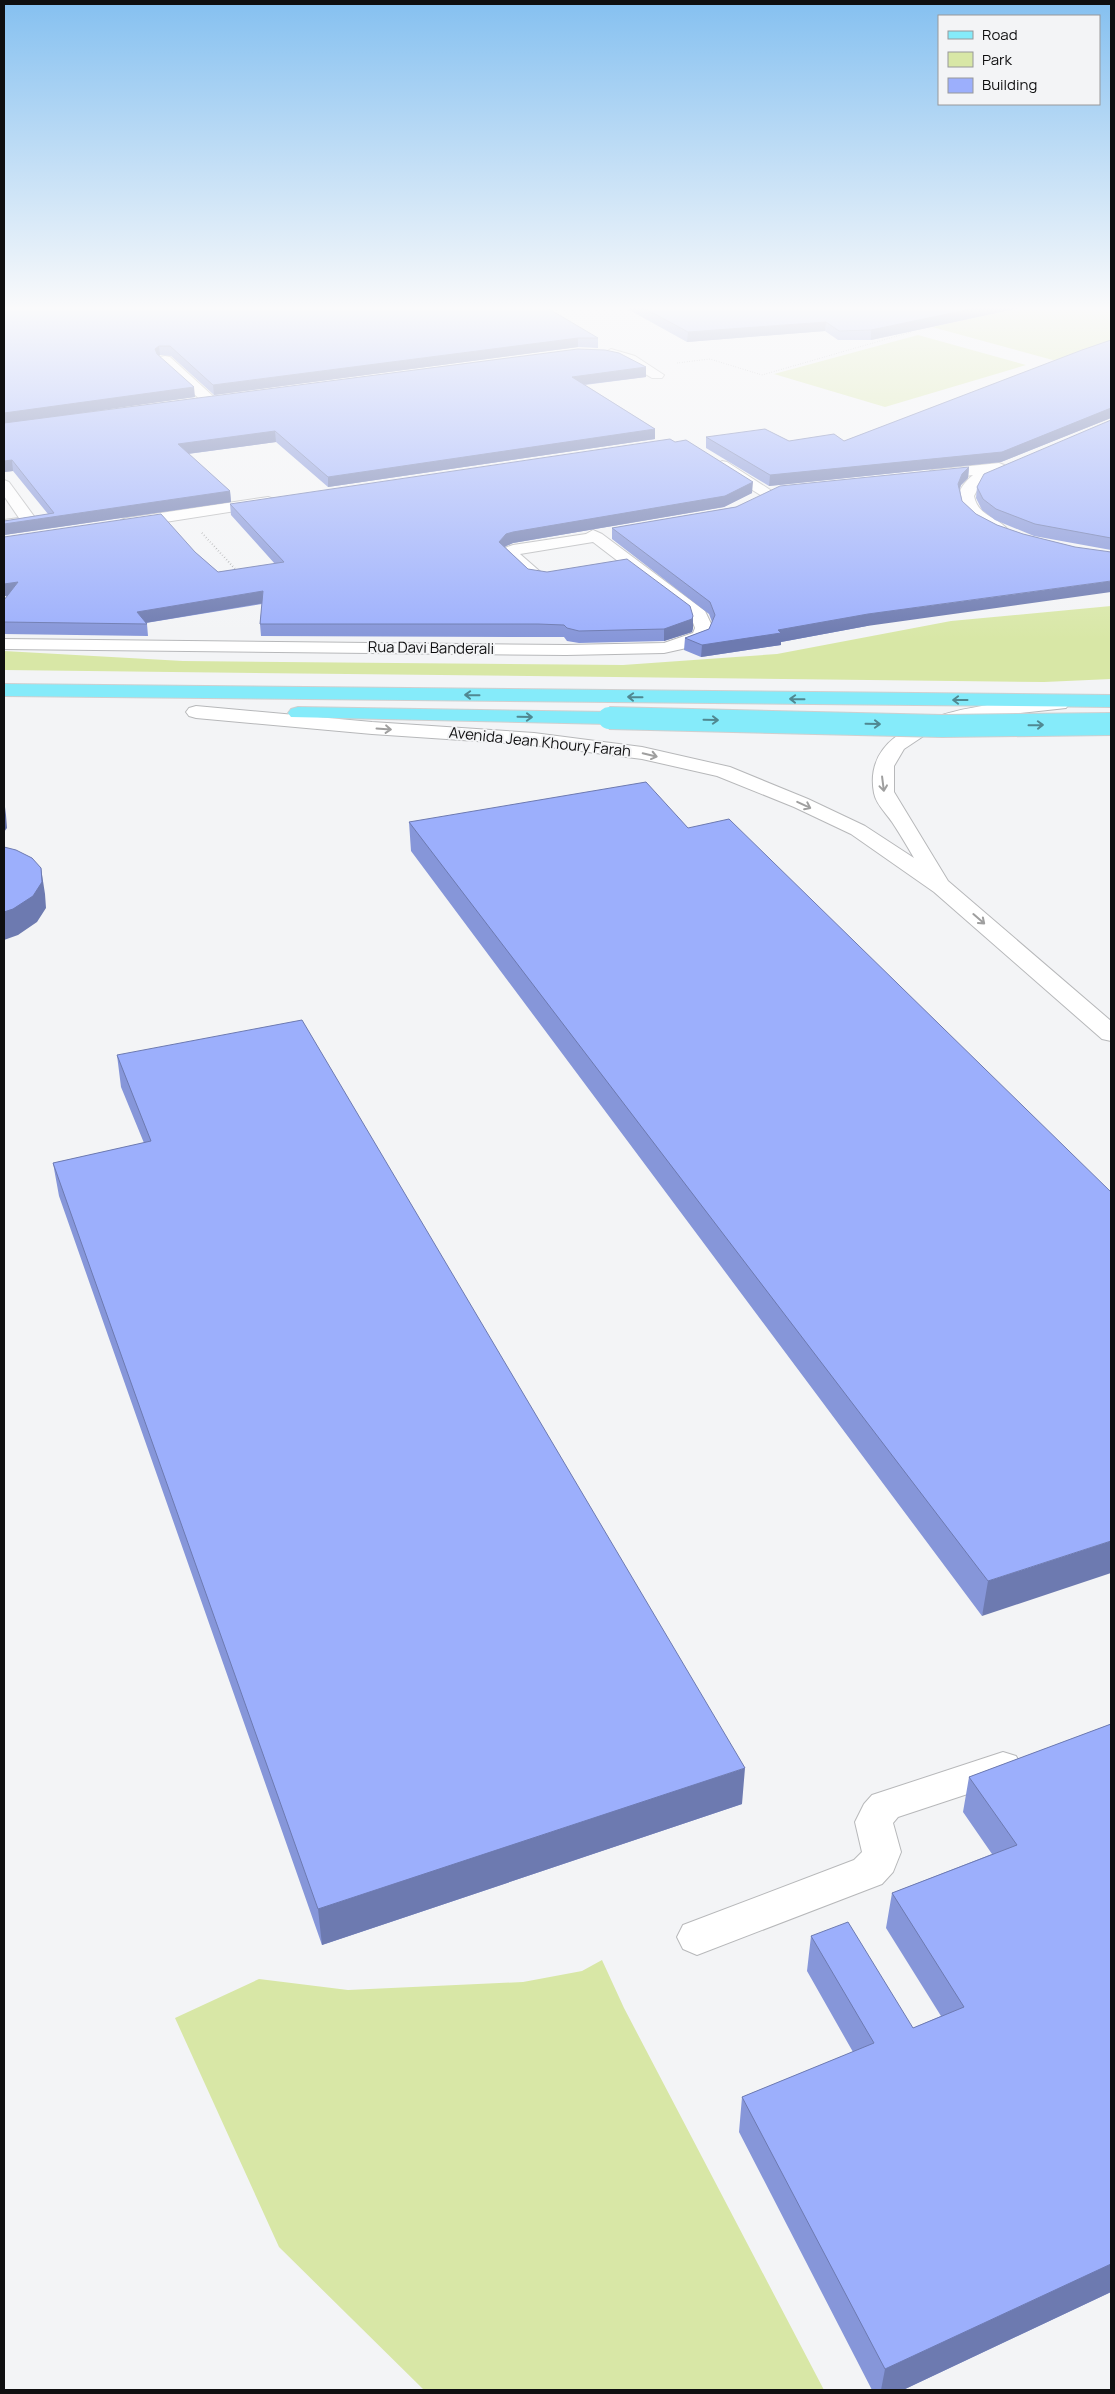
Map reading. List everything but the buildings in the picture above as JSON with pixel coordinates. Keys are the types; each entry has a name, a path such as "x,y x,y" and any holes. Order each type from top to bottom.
{"main road":[{"path":"4,690 1111,701"},
{"path":"4,707 69,709"},
{"path":"186,712 609,718 942,726 1111,724"}],"street":[{"path":"711,458 767,493"},
{"path":"913,476 1006,466 976,480 968,492 967,501 975,515 1014,537"},
{"path":"4,484 28,519 23,523 4,526"},
{"path":"749,503 767,493 785,489"},
{"path":"116,525 288,499"},
{"name":"Rua Davi Banderali","path":"4,644 566,650 664,648 685,643 701,636 704,628 699,615 630,563 600,534 513,550 509,553 535,575 556,575"},
{"path":"612,566 630,563"},
{"name":"Avenida Jean Khoury Farah","path":"942,887 884,794 882,777 886,760 900,741 924,726 1019,706 1078,702"},
{"name":"Avenida Jean Khoury Farah","path":"186,712 372,728 534,739 642,753 723,771 801,803 858,830 942,887 1111,1034"},
{"path":"698,1937 868,1872 879,1860 881,1849 872,1824 875,1815 885,1806 1036,1756"}],"path":[{"path":"185,515 239,573"}],"green space":[{"path":"1111,606 1111,679 1044,682 4,670 4,651 183,661 623,665 777,654 951,621"},
{"path":"602,1960 624,2008 824,2390 424,2390 279,2247 175,2018 259,1979 348,1990 523,1982 582,1971"}]}
